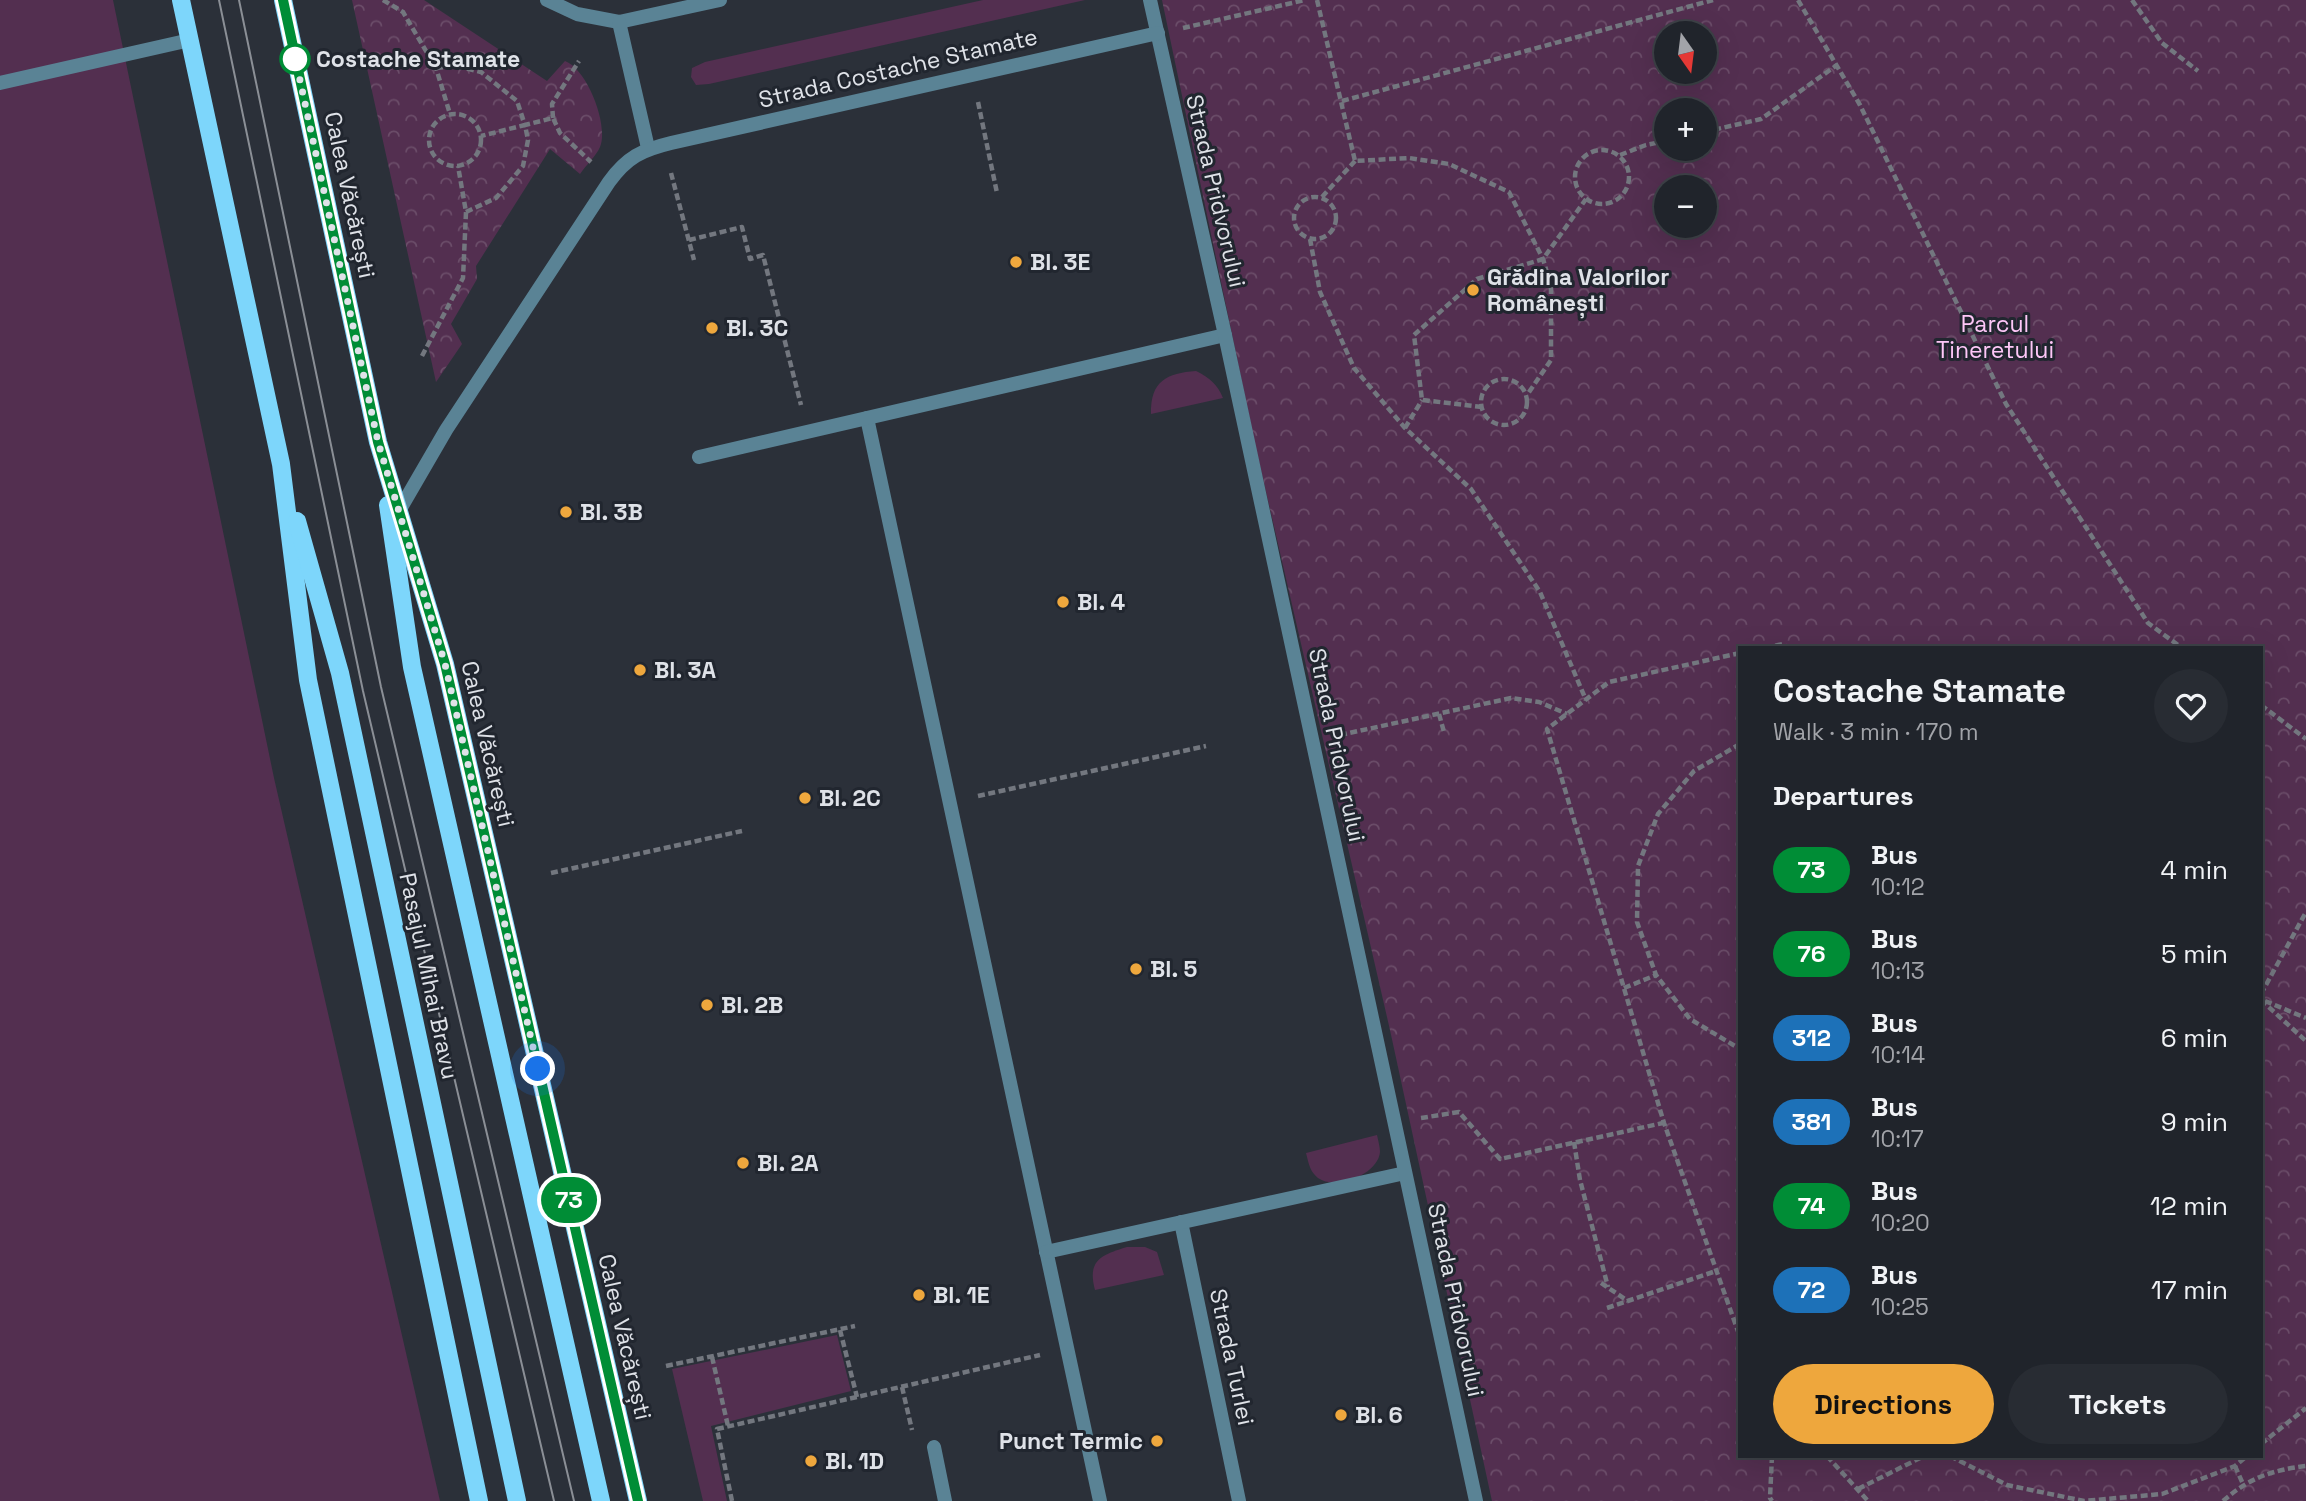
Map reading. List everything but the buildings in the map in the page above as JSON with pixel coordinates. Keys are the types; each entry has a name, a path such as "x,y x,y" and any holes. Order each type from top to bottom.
{"main road":[{"path":"181,0 281,464 308,680 479,1501"},
{"name":"Calea Văcărești","path":"283,0 378,442 445,664 638,1501"},
{"path":"378,442 412,667 601,1501"},
{"name":"Pasajul Mihai Bravu","path":"281,464 340,673 517,1501"}],"street":[{"path":"547,0 577,14 619,22 720,0"},
{"name":"Strada Pridvorului","path":"1150,0 1225,335 1476,1501"},
{"path":"619,22 648,148"},
{"name":"Strada Costache Stamate","path":"399,511 446,430 609,182 618,169 631,158 648,148 1158,33"},
{"path":"0,83 190,40"},
{"path":"699,457 1225,335"},
{"path":"867,418 1100,1501"},
{"path":"1046,1252 1405,1173"},
{"name":"Strada Turlei","path":"1181,1222 1239,1501"},
{"path":"934,1447 945,1501"}],"path":[{"path":"383,0 403,12 436,68 450,114"},
{"path":"1158,33 1305,0"},
{"path":"1317,0 1355,161"},
{"path":"1342,101 1713,0"},
{"path":"1798,0 1860,105 2006,404 2148,623 2179,646"},
{"path":"2132,0 2162,43 2198,71"},
{"path":"579,61 552,104 552,118 560,133 594,165"},
{"path":"1717,129 1761,119 1837,65"},
{"path":"436,68 457,66 481,72 517,101 525,125 528,139 523,166 496,198 467,212"},
{"path":"972,75 997,194"},
{"path":"450,114 466,116 478,128 481,136 478,153 466,164 458,166 441,163 430,149 430,131 441,117 450,114"},
{"path":"481,136 552,118"},
{"path":"685,140 670,168 694,260"},
{"path":"1620,155 1629,171 1630,181 1621,197 1604,204 1586,199 1576,185 1576,168 1586,154 1603,149 1620,155 1654,143"},
{"path":"1322,197 1355,161 1409,158 1449,164 1509,192 1542,259 1551,286 1551,360 1527,395 1527,410 1523,417 1503,426 1489,420 1482,407 1488,385 1502,379 1517,383 1527,395"},
{"path":"422,356 463,278 467,212 458,166"},
{"path":"1322,197 1333,206 1337,220 1335,227 1325,237 1310,239 1299,232 1294,219 1295,212 1308,198 1322,197"},
{"path":"1405,428 1422,400 1414,335 1477,279 1542,259 1586,199"},
{"path":"689,240 742,227 750,259 763,255 808,432"},
{"path":"1310,239 1320,292 1354,368 1405,428 1471,489 1540,592 1586,700"},
{"path":"1422,400 1482,407"},
{"path":"1738,653 1609,682 1548,729 1664,1123 1738,1332"},
{"path":"1313,741 1511,698 1539,702 1567,714"},
{"path":"2263,706 2306,738"},
{"path":"1439,713 1444,732"},
{"path":"1738,745 1694,771 1658,814 1638,866 1637,922 1656,975 1690,1019 1738,1048"},
{"path":"950,802 1206,746"},
{"path":"551,873 742,831"},
{"path":"2263,989 2306,912"},
{"path":"1624,988 1656,975"},
{"path":"2263,1001 2306,1018"},
{"path":"2263,1002 2306,1041"},
{"path":"1413,1119 1459,1112 1500,1159 1664,1123"},
{"path":"1574,1142 1580,1180 1608,1287"},
{"path":"1607,1308 1716,1271"},
{"path":"1601,1283 1628,1301"},
{"path":"666,1366 855,1326"},
{"path":"840,1330 857,1397"},
{"path":"732,1501 717,1429 1067,1348"},
{"path":"712,1357 728,1426"},
{"path":"902,1387 913,1434"},
{"path":"2263,1442 2306,1408"},
{"path":"1772,1458 1772,1501"},
{"path":"1829,1458 1868,1501"},
{"path":"1857,1489 1920,1458"},
{"path":"1954,1458 2007,1485 2084,1500 2162,1494 2235,1466 2244,1458"},
{"path":"2235,1466 2243,1484"},
{"path":"2223,1501 2243,1484 2281,1469 2306,1466"}],"green space":[{"path":"0,0 113,0 274,778 440,1501 0,1501"},
{"path":"352,0 424,0 547,81 565,61 581,75 599,112 602,137 600,147 580,174 550,149 476,266 477,279 451,324 462,344 436,382"},
{"path":"983,0 1085,0 709,84 696,85 691,77 692,68 705,62"},
{"name":"Parcul Tineretului","path":"1162,0 2306,0 2306,1501 1492,1501 1390,1030 1255,444"},
{"path":"1196,371 1212,382 1223,398 1151,414 1154,394 1162,381 1177,374"},
{"path":"1377,1135 1380,1152 1377,1161 1362,1175 1352,1180 1330,1182 1321,1180 1311,1169 1306,1153"},
{"path":"1127,1247 1145,1247 1157,1252 1164,1275 1095,1290 1093,1272 1098,1260"},
{"path":"837,1335 851,1391 711,1426 727,1501 703,1501 672,1369"}],"tram line":[{"path":"219,0 363,691 554,1501"},
{"path":"239,0 381,687 574,1501"}],"bus line":[{"name":"73","path":"283,0 378,442 445,664 638,1501"}],"place":[{"name":"Costache Stamate","path":"295,59"},
{"name":"Bl. 3E","path":"1016,262"},
{"name":"Grădina Valorilor Românești","path":"1473,290"},
{"name":"Bl. 3C","path":"712,328"},
{"name":"Bl. 3B","path":"566,512"},
{"name":"Bl. 4","path":"1063,602"},
{"name":"Bl. 3A","path":"640,670"},
{"name":"Bl. 2C","path":"805,798"},
{"name":"Bl. 5","path":"1136,969"},
{"name":"Bl. 2B","path":"707,1005"},
{"name":"Bl. 2A","path":"743,1163"},
{"name":"Bl. 1E","path":"919,1295"},
{"name":"Bl. 6","path":"1341,1415"},
{"name":"Punct Termic","path":"1157,1441"},
{"name":"Bl. 1D","path":"811,1461"}],"route":[{"path":"295,59 378,442 445,664 538,1069"}]}
